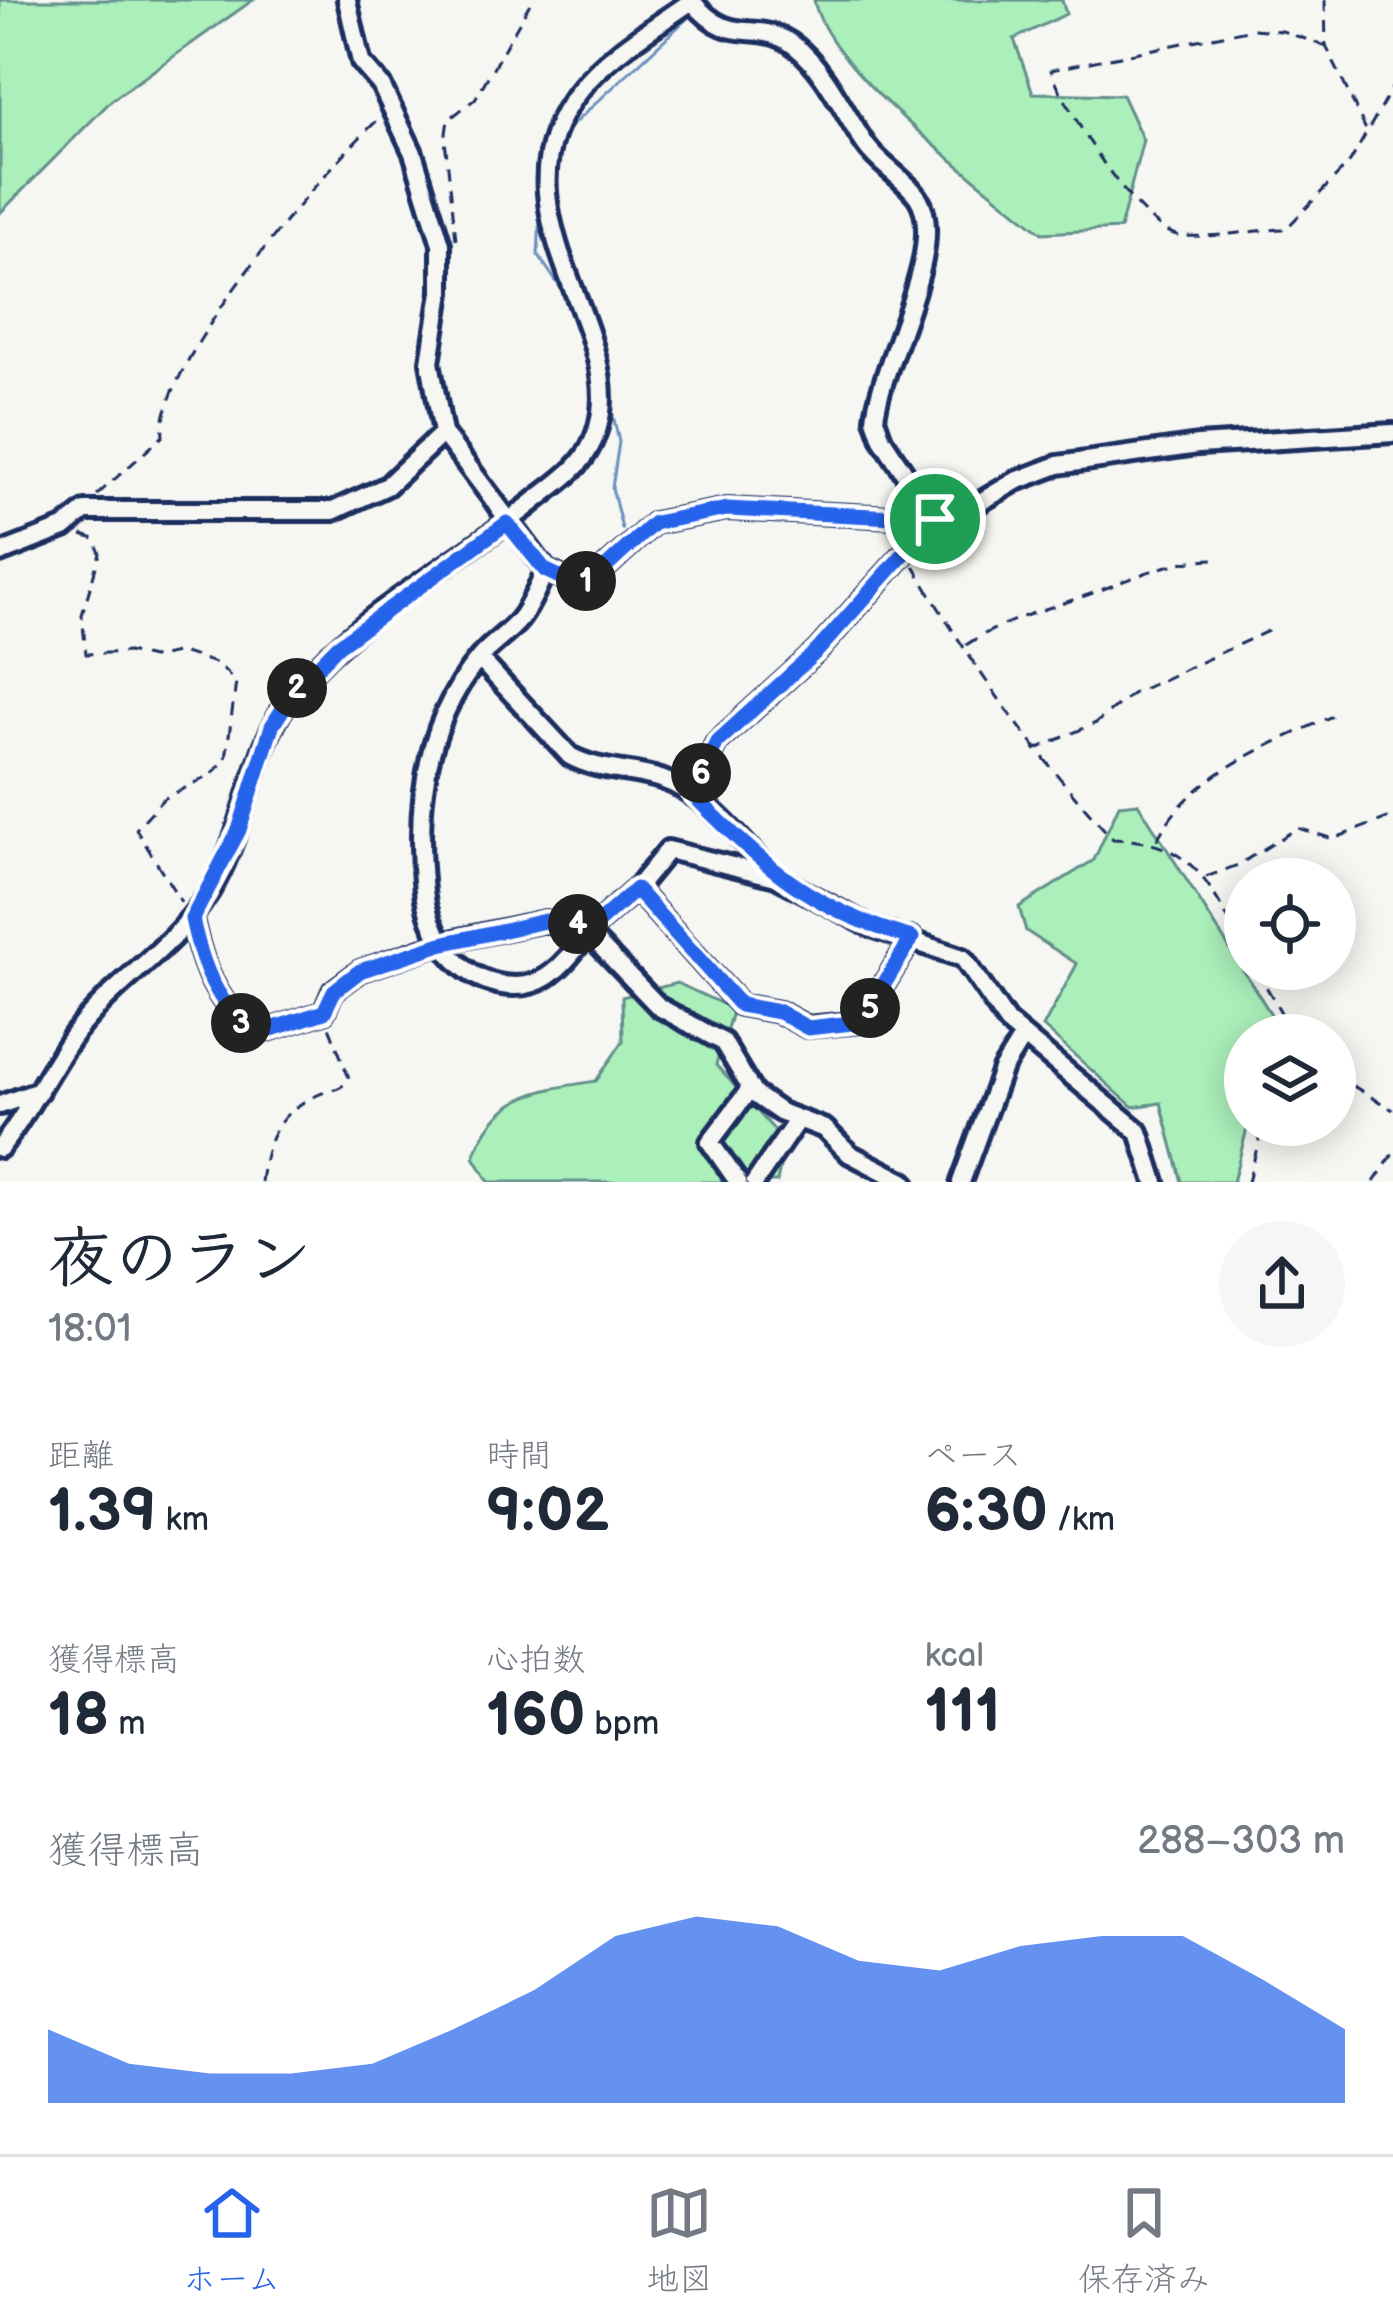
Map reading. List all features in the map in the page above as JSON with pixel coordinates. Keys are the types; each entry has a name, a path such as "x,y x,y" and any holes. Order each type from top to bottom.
{"street":[{"path":"347,0 361,62 392,108 413,153 442,244 430,362 443,433 545,570 574,584 593,579 654,523 711,512 935,519 965,511 1016,481 1058,465 1198,445 1393,433"},
{"path":"0,1148 101,1004 192,919 239,830 272,726 295,690 338,646 507,523 586,455 601,407 601,379 548,217 545,185 553,138 560,118 594,74 692,0 712,25 728,32 768,34 794,46 875,159 920,199 926,229 922,262 875,419 882,439 935,519"},
{"path":"0,553 64,528 85,512 333,511 387,486 443,433"},
{"path":"692,794 717,742 818,650 935,519"},
{"path":"545,570 521,618 479,658 443,718 423,775 427,922 441,944 480,979 523,988 557,973 590,930 636,889 668,850 776,877 869,926 963,958 1023,1036 1139,1132 1156,1182"},
{"path":"479,658 569,756 587,766 660,779 692,794 776,877"},
{"path":"636,889 740,1005 779,1012 808,1028 861,1022 912,938"},
{"path":"192,919 203,968 240,1022 256,1034 324,1012 334,991 360,971 441,944 545,921 590,930 658,1006 723,1042 750,1089 798,1119 826,1129 850,1154 904,1182"},
{"path":"962,1182 1002,1070 1023,1036"},
{"path":"738,1182 710,1142 750,1089"},
{"path":"0,1105 40,1090"},
{"path":"755,1182 798,1119"}],"path":[{"path":"456,241 445,140 448,120 475,99 532,0"},
{"path":"1325,0 1326,46 1366,132"},
{"path":"1326,46 1282,31 1252,29 1051,70 1129,195 1162,230 1181,236 1286,230 1351,162 1393,86"},
{"path":"85,512 163,436 160,413 207,329 328,166 392,108"},
{"path":"64,528 94,539 100,554 82,615 86,654 128,652 152,658 181,652 218,664 236,682 226,759 211,775 163,799 136,829 192,919"},
{"path":"904,549 1032,750 1113,839 1157,840 1204,878 1224,913"},
{"path":"963,646 988,630 1132,574 1195,558 1222,559"},
{"path":"1032,750 1096,723 1132,694 1272,629"},
{"path":"1157,840 1168,820 1205,780 1332,716"},
{"path":"1204,878 1238,865 1298,828 1333,839 1393,816"},
{"path":"261,1182 277,1124 290,1105 342,1088 349,1078 324,1012"},
{"path":"1356,1088 1393,1110"},
{"path":"1248,1182 1257,1146"},
{"path":"1374,1182 1393,1154"}],"green space":[{"path":"0,0 253,0 112,100 0,213"},
{"path":"814,0 1062,0 1066,14 1014,39 1033,93 1122,95 1143,140 1120,229 1042,233 877,93 825,29"},
{"path":"1138,803 1224,940 1224,990 1256,990 1271,1014 1224,1014 1224,1146 1242,1146 1233,1182 1182,1182 1161,1103 1133,1107 1043,1027 1077,964 1026,931 1019,907 1094,860 1119,805"},
{"path":"677,983 733,1009 716,1065 785,1142 777,1182 489,1182 474,1157 494,1120 521,1099 596,1081 623,1041 622,997"}],"waterway":[{"path":"567,130 692,14"},
{"path":"541,200 538,255 569,300"},
{"path":"609,397 619,442 612,488 622,529"}],"route":[{"path":"727,509 935,519 818,650 717,742 692,794 776,877 869,926 912,938 861,1022 808,1028 779,1012 740,1005 636,889 592,928 545,921 441,944 415,957 360,971 334,991 324,1012 256,1034 223,1000 203,968 192,919 239,830 272,726 295,690 338,646 507,523 545,570 574,584 593,579 612,565 654,523 679,516 727,509"}]}
